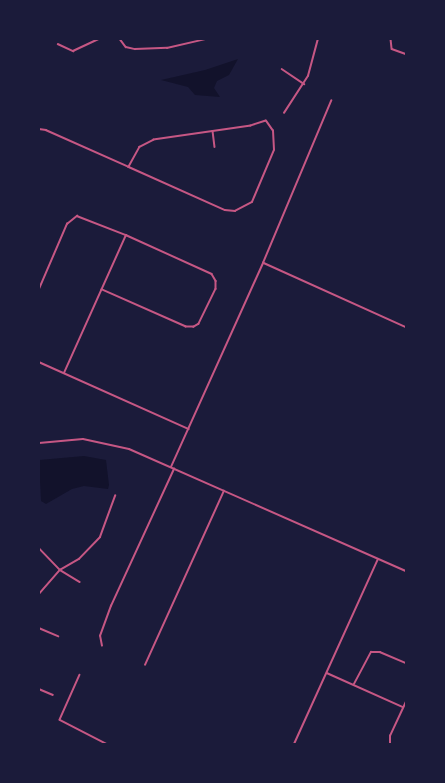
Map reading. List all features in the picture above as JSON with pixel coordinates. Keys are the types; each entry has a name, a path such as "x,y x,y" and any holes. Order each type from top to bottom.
{"street":[{"path":"58,44 73,51 99,39"},
{"path":"120,39 126,46 135,49 167,48 206,39"},
{"path":"284,113 304,84 318,39"},
{"path":"391,39 392,49 406,54"},
{"path":"282,69 304,84"},
{"path":"171,467 263,263 331,101"},
{"path":"39,129 46,130 225,210 235,211 252,202 274,150 273,131 266,121 251,126 154,140 140,147 129,167"},
{"path":"213,131 215,147"},
{"path":"39,289 70,219 81,216 212,274 216,281 216,289 199,324 194,327 186,327 102,290"},
{"path":"64,373 126,235"},
{"path":"263,263 406,327"},
{"path":"39,362 189,429"},
{"path":"39,443 72,439 102,442 129,449 406,571"},
{"path":"102,646 100,636 111,606 174,469"},
{"path":"145,665 224,491"},
{"path":"39,594 60,570 79,559 100,537 115,496"},
{"path":"39,548 60,570 80,582"},
{"path":"294,744 378,559"},
{"path":"39,628 58,636"},
{"path":"354,685 371,652 380,652 406,663"},
{"path":"327,672 403,707"},
{"path":"80,675 60,720 107,744"},
{"path":"39,689 53,695"},
{"path":"390,744 390,736 406,701"}],"shaded area":[{"path":"238,59 229,75 217,81 214,88 220,97 195,95 188,87 161,80 205,70"},
{"path":"84,456 106,460 109,485 108,489 84,486 72,489 46,504 41,501 39,460"}]}
